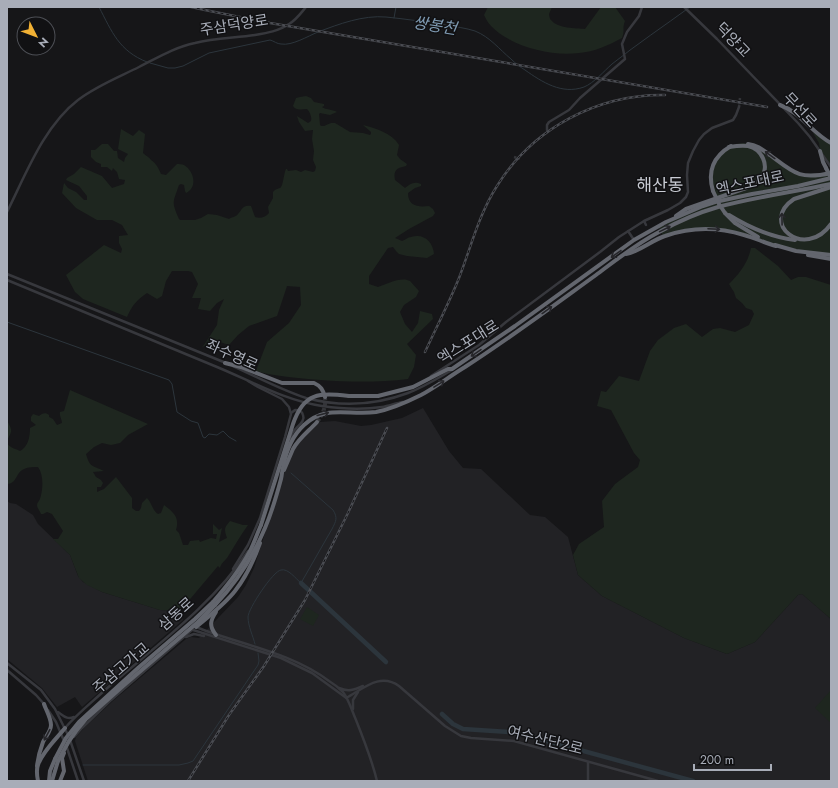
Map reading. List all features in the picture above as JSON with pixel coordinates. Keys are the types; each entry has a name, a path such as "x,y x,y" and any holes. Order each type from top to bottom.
{"highway":[{"path":"780,105 792,111 820,136 831,143"},
{"path":"776,246 740,227 725,213 719,204 711,184 711,175 714,164 720,154 735,144 748,144 763,150 789,169 801,175 819,176 831,173"},
{"path":"666,222 686,209 746,188 755,184 760,179 764,173 765,164 759,153 748,146 729,147"},
{"path":"820,151 823,162 829,167 831,178"},
{"name":"엑스포대로","path":"216,605 251,550 261,525 293,424 301,407 310,399 326,394 378,396 413,388 445,369 452,369 515,326 634,240 666,222 715,202 831,178"},
{"name":"엑스포대로","path":"216,605 227,593 248,564 265,528 291,441 304,425 317,415 330,412 375,412 393,408 428,391 479,358 641,243 659,232 706,211 741,202 831,184"},
{"path":"814,238 793,238 784,229 781,217 787,205 794,199 831,187"},
{"path":"725,213 744,224 770,235 799,240 809,240 814,238 826,231 831,224"},
{"path":"624,255 634,252 663,236 682,231 708,229 730,231 776,246 831,259"},
{"path":"796,251 831,255"},
{"path":"225,363 241,367 282,383 314,383 320,387 324,397"},
{"path":"281,478 295,446 317,422"},
{"path":"194,629 216,605"},
{"path":"215,636 211,621 216,605"},
{"name":"주삼고가교","path":"56,760 68,741 86,719 216,605"},
{"path":"38,781 37,766 39,752 51,725 44,704"},
{"path":"37,766 42,756 65,728"},
{"path":"60,781 64,771 62,758 67,748"},
{"path":"49,781 50,771 56,760"},
{"path":"52,781 56,760"}],"street":[{"name":"주삼덕양로","path":"7,212 47,134 77,100 89,92 140,66 190,43 276,31 291,23 306,7"},
{"path":"547,130 547,125 549,122 569,110 580,98 625,58 622,45 626,34 639,16 642,7"},
{"name":"덕양교","path":"684,7 765,89"},
{"name":"무선로","path":"765,89 801,127 820,151"},
{"path":"427,378 445,369 615,240 644,221 668,210 683,200 688,190 688,163 695,145 701,137 719,124 733,120 739,107"},
{"path":"644,221 646,225"},
{"path":"628,231 634,240"},
{"name":"좌수영로","path":"7,274 225,363 283,389 321,401 367,403 377,401 408,393 452,369"},
{"name":"좌수영로","path":"7,280 290,398 306,403 343,409 360,409 405,402"},
{"path":"228,578 248,545 260,518 283,444 290,414 288,405 282,399 244,378"},
{"path":"290,414 294,410 298,410 302,412 304,417 292,433 291,441"},
{"path":"228,578 243,559 255,540"},
{"name":"삼동로","path":"65,728 78,714 184,623 228,578"},
{"path":"184,623 194,629"},
{"path":"180,626 194,629 281,658 312,672 346,698"},
{"name":"삼동로","path":"67,748 76,734 110,701 194,629"},
{"path":"184,638 194,634 215,636 264,649 290,659 316,672 337,687 344,693 353,714 371,759 377,781"},
{"path":"7,663 41,690 55,709 71,741 84,781"},
{"path":"7,670 36,695 53,717 67,748 78,781"},
{"name":"여수산단2로","path":"346,698 367,685 380,680 394,682 448,729 464,737 514,741 658,781"},
{"path":"337,687 350,690 367,685"},
{"path":"353,714 353,700 359,690"},
{"path":"55,709 67,718 72,718 78,714"},
{"name":"여수산단2로","path":"588,762 588,781"}],"shaded area":[{"path":"488,7 552,7 549,15 550,19 554,23 567,28 585,29 601,7 615,7 625,21 622,38 607,46 585,52 568,54 556,53 520,44 499,33 490,25 484,15"},
{"path":"306,96 311,98 314,102 324,104 322,107 337,112 330,115 320,113 321,126 335,123 350,132 370,135 371,132 363,125 378,129 392,137 399,145 397,155 407,164 406,166 396,170 395,180 405,188 414,183 421,184 421,186 408,193 408,198 412,204 418,206 429,206 435,213 433,216 395,238 402,241 409,237 424,237 430,242 434,254 427,258 407,256 399,254 393,247 388,248 369,276 369,284 378,287 403,279 410,281 419,291 416,297 404,305 400,312 405,324 412,332 418,323 420,311 432,314 433,319 407,344 416,355 414,367 408,379 360,382 296,378 256,371 267,342 289,323 301,305 300,287 287,286 277,316 249,326 229,345 217,341 202,347 217,325 219,310 224,299 217,303 210,311 198,309 201,298 192,298 198,284 192,272 172,271 166,281 162,296 157,299 147,293 135,303 127,317 83,299 75,292 66,275 104,245 121,253 122,249 119,243 119,236 128,235 122,225 112,220 97,220 76,208 62,193 64,183 68,188 76,192 84,200 87,200 87,196 79,186 66,180 81,167 102,176 112,188 124,184 125,180 119,179 117,172 113,168 112,171 107,167 101,167 101,164 96,162 91,157 91,150 95,150 102,144 108,144 114,151 117,151 118,158 124,162 128,154 118,149 121,129 133,136 139,130 145,134 143,153 156,164 161,174 166,175 177,164 179,164 184,165 192,175 193,183 190,190 186,193 184,185 179,185 174,199 175,209 180,220 195,220 208,214 229,219 236,216 246,206 251,206 255,217 263,217 269,213 268,207 273,198 273,192 282,186 286,169 288,171 296,170 301,172 305,170 315,171 316,167 313,160 313,130 305,131 297,116 308,123 311,121 309,112 307,109 297,109 293,106 296,98"},
{"path":"813,133 831,143 831,167 820,151 819,143"},
{"path":"735,144 751,144 799,174 831,173 831,259 805,254 752,237 708,229 663,236 658,226 716,198 711,184 715,160"},
{"path":"751,248 755,248 778,266 791,280 798,277 806,277 831,285 831,619 802,594 798,595 755,642 727,654 684,638 602,596 578,575 573,555 579,544 604,527 602,501 615,484 638,467 640,460 634,453 611,410 597,406 601,391 606,392 619,376 639,381 650,351 658,340 674,328 686,324 702,337 713,329 720,328 735,332 749,325 754,314 752,310 746,308 736,298 729,284 743,268 748,259"},
{"path":"70,390 148,424 128,435 120,443 111,445 102,443 94,447 86,454 90,464 104,471 93,472 103,483 101,487 97,487 97,492 104,489 116,477 132,498 132,508 136,511 139,511 142,503 147,498 154,511 158,514 161,513 164,505 175,515 177,522 176,530 179,533 183,545 188,545 190,541 199,540 200,542 211,538 216,539 217,534 213,534 213,524 219,530 222,528 219,542 227,538 225,529 230,521 248,525 220,568 218,566 180,611 160,610 102,592 87,585 79,578 70,555 53,539 58,539 63,531 52,514 47,512 41,514 37,507 42,487 41,474 38,467 29,467 24,469 19,473 13,482 7,484 7,444 20,451 25,447 28,441 30,428 36,425 31,421 33,414 39,416 47,413 57,425 62,423 60,412 64,411"},
{"path":"423,408 449,451 463,468 481,469 530,515 545,517 568,537 578,575 602,596 684,638 727,654 755,642 798,595 802,594 831,619 831,781 88,781 75,741 76,737 114,700 186,639 191,637 199,638 238,597 246,585 254,568 287,463 293,450 316,424 320,422 335,421 361,426 371,425 402,418"},
{"path":"7,420 11,430 7,442"},
{"path":"7,501 16,504 33,515 38,524 70,555 78,576 83,582 102,592 160,610 180,611 183,620 82,707 75,697 57,707 42,688 7,659"},
{"path":"307,607 319,615 313,626 300,619"},
{"path":"831,690 831,723 815,708"}],"waterway":[{"name":"쌍봉천","path":"99,7 117,40 137,58 147,62"},
{"path":"394,18 396,7"},
{"name":"쌍봉천","path":"150,63 168,68 175,68 183,66 209,53 270,40 280,44 290,44 343,23 369,17 386,17 446,25 475,31 490,40 518,65 538,79 560,88 576,89 591,83 621,57 690,7"},
{"path":"7,322 169,380 172,384 177,412 191,421 198,423 203,437 205,438 209,434 217,435 223,431 236,441"},
{"path":"255,644 248,620 252,606 272,577 281,570 289,572 301,583 336,520 336,515 333,510 291,473"},
{"path":"301,583 386,662"},
{"path":"83,765 179,765 193,761 258,665 258,653"},
{"path":"442,714 453,724 463,729 509,732 525,735 693,781"}],"tunnel":[{"path":"739,107 740,98"},
{"path":"514,157 520,159"},
{"path":"317,422 324,410 325,397"}],"railway":[{"path":"191,7 270,23 767,107"},
{"path":"425,352 455,287 485,208 497,186 512,165 529,147 548,131 569,118 592,108 616,101 640,96 665,95"},
{"path":"188,781 229,715 264,666 305,600 348,513 387,428"}],"district":[{"name":"해산동","path":"660,185"}]}
